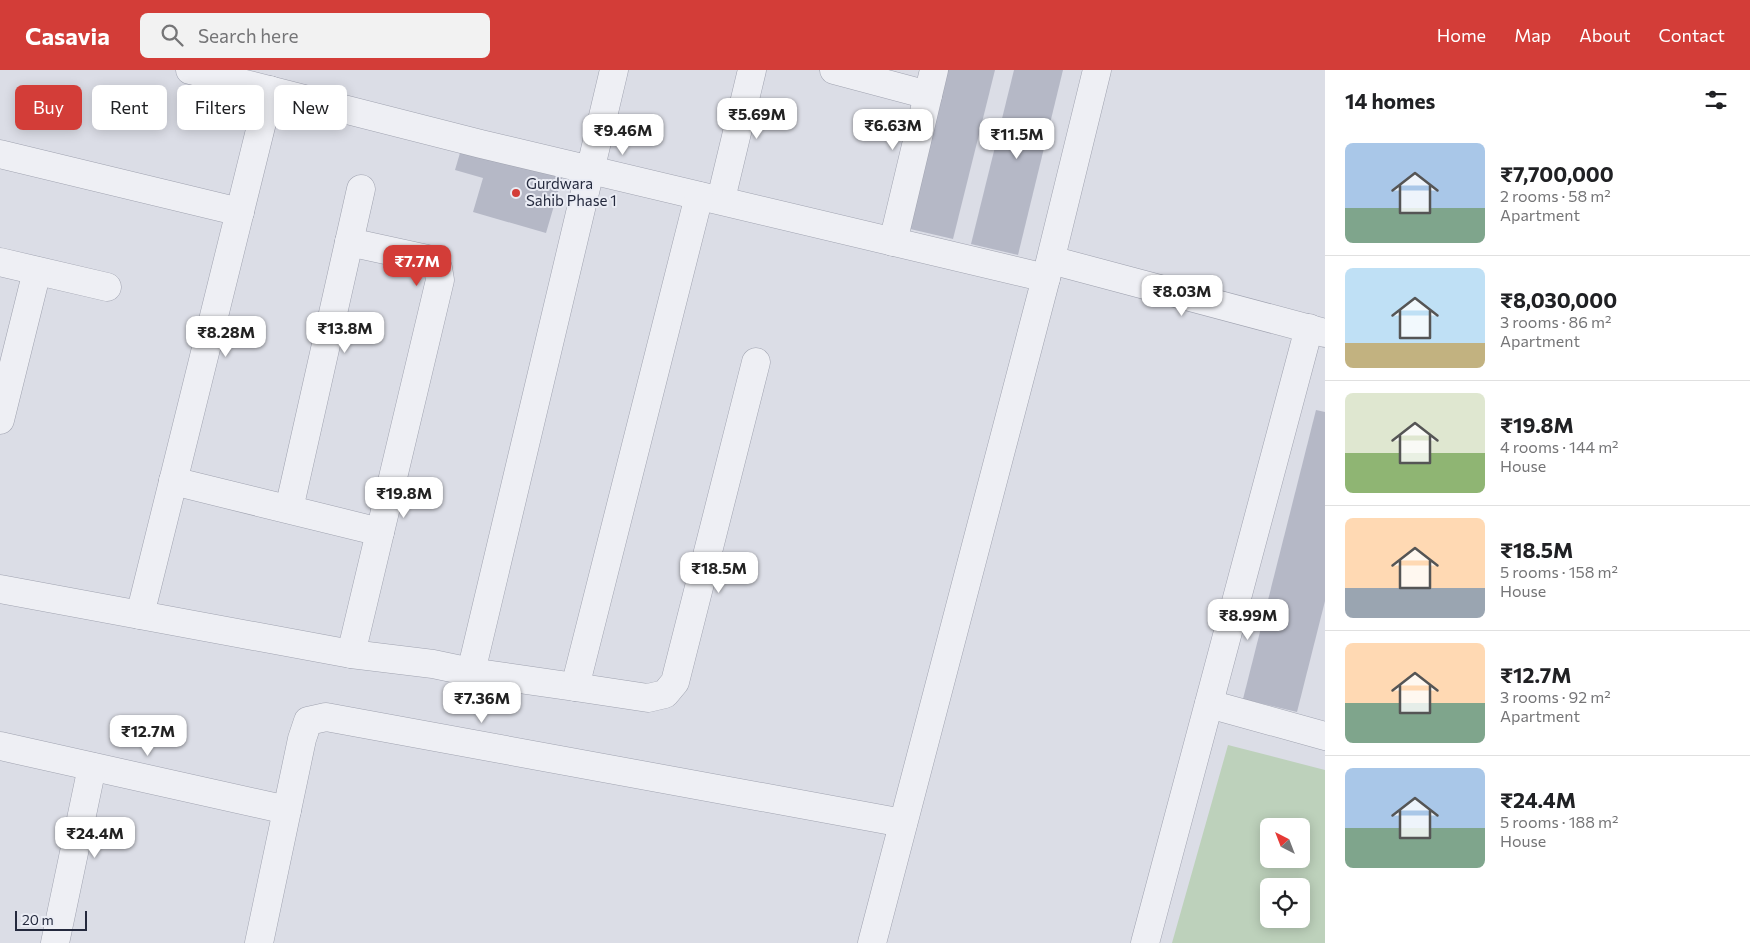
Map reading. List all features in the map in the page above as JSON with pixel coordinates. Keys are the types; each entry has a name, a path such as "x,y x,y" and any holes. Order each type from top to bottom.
{"street":[{"path":"471,672 614,70"},
{"path":"575,687 710,198 752,70"},
{"path":"834,70 931,82 893,242"},
{"path":"872,943 1048,269 1097,70"},
{"path":"207,72 270,90 591,170 893,242 1048,269 1317,331 1209,704 1145,943"},
{"path":"140,615 270,90"},
{"path":"0,154 240,212"},
{"path":"289,510 360,189"},
{"path":"349,242 427,258 438,268 440,280 351,654"},
{"path":"0,262 107,288"},
{"path":"0,420 37,271"},
{"path":"0,589 351,654 433,664 471,672 648,698 665,694 675,682 756,362"},
{"path":"173,481 380,532"},
{"path":"1209,704 1325,736"},
{"path":"258,943 302,739 308,722 326,717 903,823"},
{"path":"0,746 287,810"},
{"path":"56,943 92,767"}],"green space":[{"path":"1228,745 1325,770 1325,943 1172,943"}],"building":[{"path":"945,70 995,70 953,239 906,228"},
{"path":"1014,70 1063,70 1018,255 971,244"},
{"path":"462,146 563,175 546,233 473,212 483,178 455,170"},
{"path":"1316,410 1325,412 1325,601 1297,712 1243,699"}],"place":[{"name":"Gurdwara Sahib Phase 1","path":"516,193"}]}
